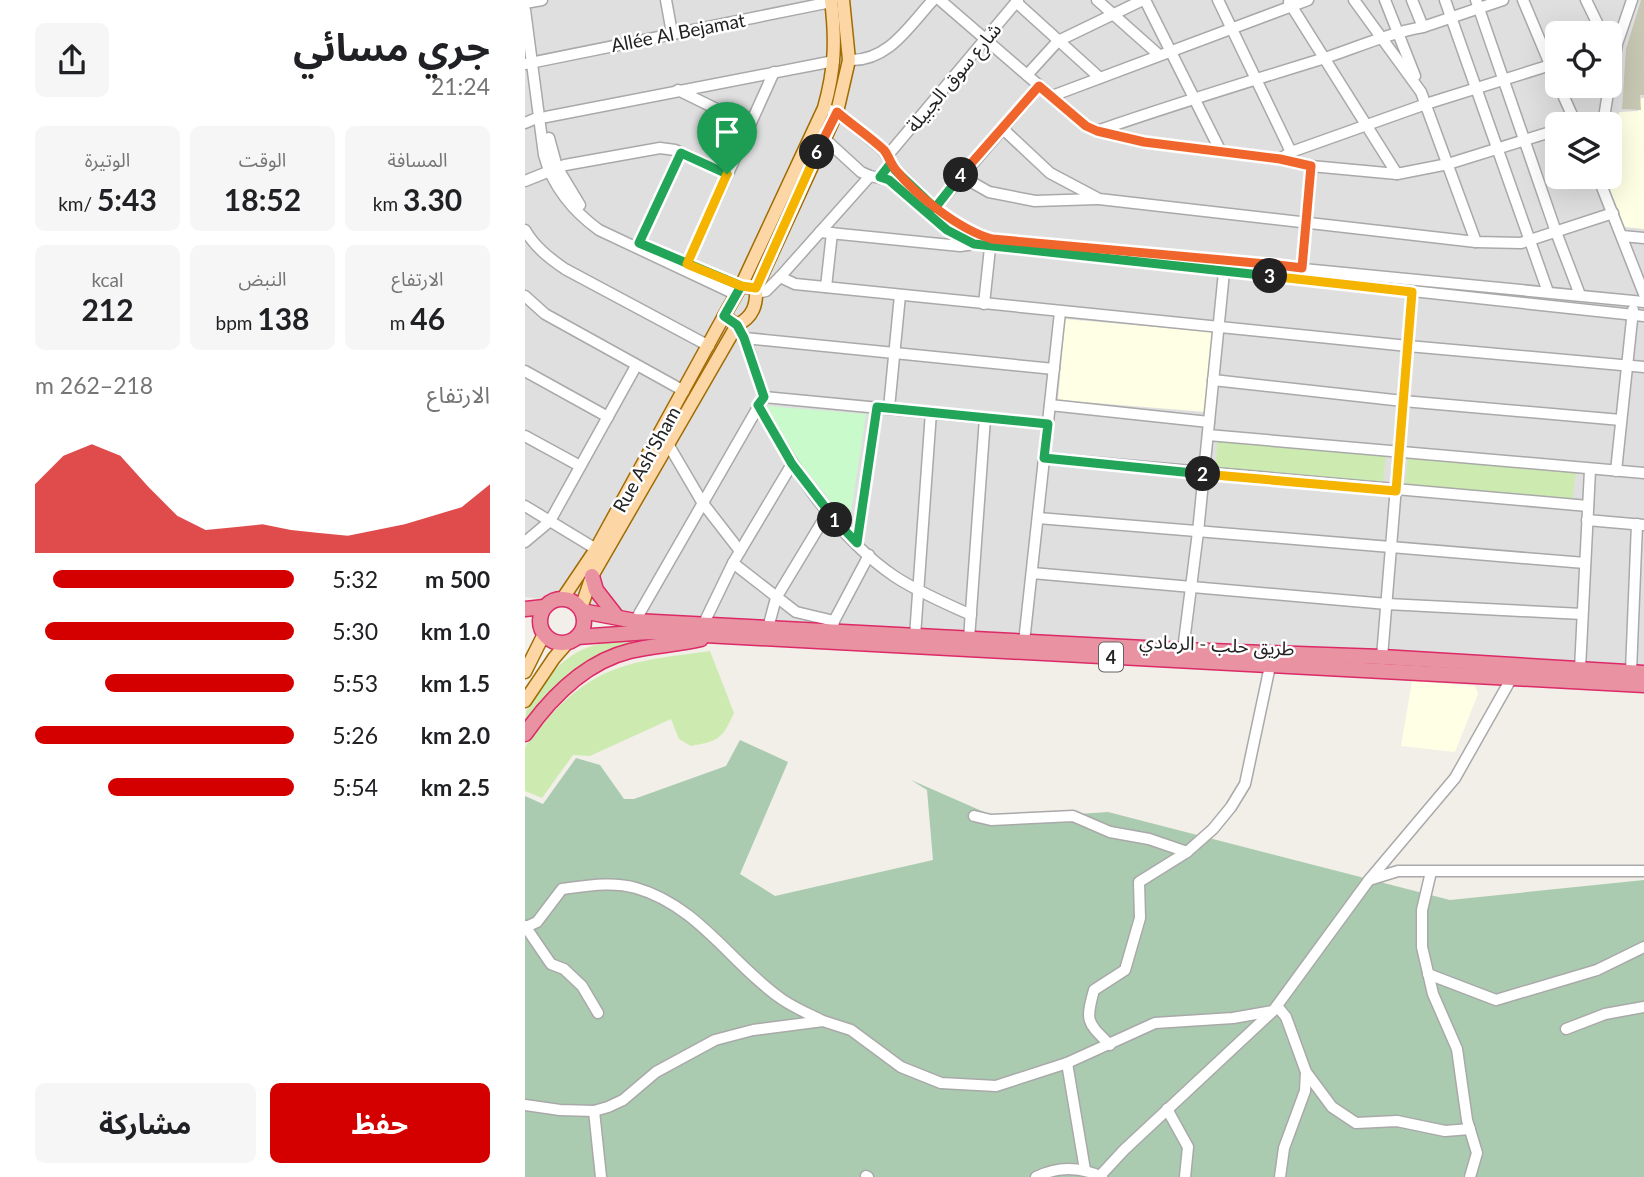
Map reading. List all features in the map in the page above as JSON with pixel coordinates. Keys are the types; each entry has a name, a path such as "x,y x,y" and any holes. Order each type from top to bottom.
{"highway":[{"path":"592,576 596,590 617,617"},
{"path":"525,628 543,632 540,614 544,607 555,599 563,598"},
{"name":"4","path":"563,598 576,603 582,610"},
{"path":"525,609 544,607"},
{"path":"572,640 584,625 582,610"},
{"name":"طريق حلب - الرمادي","path":"582,610 635,621 707,630 1270,666 1644,685"},
{"name":"طريق حلب - الرمادي","path":"572,640 649,632 833,626 915,636 1382,657 1637,672"},
{"path":"525,734 557,694 580,674 608,658 632,650 681,644 707,630"},
{"name":"4","path":"543,632 554,642 572,640"}],"main road":[{"path":"819,133 756,290 738,290 819,133 849,60 835,1"},
{"path":"830,110 835,1"},
{"name":"Rue Ash'Sham","path":"563,598 596,549 738,290"},
{"name":"Rue Ash'Sham","path":"582,610 592,576 737,325 748,318 755,308 756,290"},
{"path":"724,316 737,325"},
{"path":"525,673 543,632"},
{"path":"525,701 546,669 572,640"}],"street":[{"path":"525,3 542,0"},
{"path":"666,0 672,33"},
{"path":"849,60 865,60 885,52 933,0"},
{"path":"940,0 1086,126 1144,142 1280,159 1311,166 1397,174 1448,164 1545,134"},
{"path":"1097,0 1164,53"},
{"path":"1027,75 1058,41 1144,0 1164,53 1192,97 1221,152"},
{"path":"1217,0 1291,152"},
{"path":"1052,96 1289,3 1308,0"},
{"path":"1354,0 1421,92"},
{"path":"1385,0 1476,242"},
{"path":"1412,0 1423,27"},
{"path":"1445,0 1548,292"},
{"path":"1097,131 1192,97 1324,58 1397,32 1451,18 1478,4 1503,0"},
{"path":"1524,0 1545,45"},
{"path":"1586,0 1596,21"},
{"path":"1622,25 1632,0"},
{"name":"Allée Al Bejamat","path":"529,62 835,1"},
{"path":"1017,1 1100,78"},
{"name":"شارع سوق الجبيلة","path":"756,290 766,291 826,232 890,159 1017,1"},
{"path":"1289,3 1397,174"},
{"path":"1478,4 1580,295"},
{"path":"525,10 529,62 540,82 542,117 553,169 570,203 599,230 738,290"},
{"path":"525,123 542,117 834,61"},
{"path":"1280,159 1291,152 1426,104 1545,67"},
{"path":"687,264 774,72"},
{"path":"935,208 1039,86"},
{"path":"678,90 749,125"},
{"path":"830,110 890,159 895,170 935,208 963,227 992,239 1639,301 1627,365 1616,471"},
{"path":"1002,128 1050,173 1099,199"},
{"path":"819,133 875,177 889,180 947,230 974,244 990,248 1638,315"},
{"path":"525,181 553,169 660,148 681,153 727,174"},
{"path":"639,243 681,153"},
{"path":"1302,268 1311,166"},
{"path":"553,169 590,215 611,230 738,290"},
{"path":"961,176 989,192 1035,201 1099,199 1476,242 1521,243 1613,214"},
{"path":"1603,189 1644,294"},
{"path":"525,230 532,242 565,270 709,346"},
{"path":"826,287 826,232 960,246 974,244"},
{"path":"1622,236 1644,238"},
{"path":"984,304 990,248"},
{"path":"1183,650 1198,532 1224,272"},
{"path":"780,276 795,284 984,304 1644,367"},
{"path":"1382,657 1412,292"},
{"path":"857,543 893,353 900,295"},
{"path":"525,296 545,314 684,391"},
{"path":"1024,642 1060,312"},
{"path":"737,325 744,338 761,401 792,464 828,512 869,555 892,574 917,590 971,615"},
{"path":"744,338 1054,369"},
{"path":"525,542 550,521 636,366"},
{"path":"525,371 608,417"},
{"path":"1213,380 1403,401 1621,420"},
{"path":"761,401 883,407 1048,424"},
{"path":"635,621 761,401"},
{"path":"1050,405 1209,422"},
{"path":"915,636 930,412"},
{"path":"969,639 985,418"},
{"path":"1208,435 1644,473"},
{"path":"525,436 580,466"},
{"path":"668,444 702,502 740,551"},
{"path":"1044,458 1588,506"},
{"path":"707,630 733,563 792,464"},
{"path":"1580,669 1590,470"},
{"path":"525,506 596,549"},
{"path":"768,628 776,598 828,512"},
{"path":"1038,518 1585,563"},
{"path":"1587,520 1641,524 1637,672"},
{"path":"733,563 796,612 833,626 869,555"},
{"path":"1032,573 1387,604 1582,614"},
{"path":"1110,1045 1092,1027 1087,1014 1094,990 1125,970 1140,918 1139,882 1187,852 1213,829 1231,807 1245,783 1270,666"},
{"path":"1037,1177 1062,1168 1085,1170 1101,1177 1167,1109 1275,1009 1369,880 1455,778 1511,679"},
{"path":"974,816 991,820 1073,816 1110,832 1149,839 1187,852"},
{"path":"1369,880 1398,871 1644,871"},
{"path":"1431,872 1422,910 1422,947 1433,995 1457,1049 1470,1129 1477,1153 1470,1177"},
{"path":"598,1013 582,986 564,969 551,964 526,927 537,922 562,890 612,884 636,888 674,904 784,1001 823,1021 851,1030 901,1067 941,1083 996,1086 1067,1063 1155,1023 1233,1018 1275,1009 1286,1017 1306,1072 1332,1107 1356,1123 1397,1121 1445,1131 1470,1129"},
{"path":"1428,974 1496,1000 1598,970 1644,947"},
{"path":"1566,1029 1605,1014 1644,1007"},
{"path":"525,1105 594,1111 622,1100 656,1072 715,1040 753,1030 823,1021"},
{"path":"1067,1063 1085,1170"},
{"path":"1280,1177 1285,1148 1305,1091 1306,1072"},
{"path":"1167,1109 1188,1147 1185,1177"},
{"path":"594,1111 601,1177"}],"shaded area":[{"path":"525,0 1644,0 1644,668 648,614 525,597"},
{"path":"1641,0 1644,0 1644,95 1640,95 1641,110 1622,109 1626,49"},
{"path":"1641,98 1644,98 1644,229 1625,227 1608,189 1622,189 1622,112 1619,112 1638,111"},
{"path":"1065,319 1213,332 1206,412 1058,400"},
{"path":"1412,681 1475,686 1478,694 1455,752 1401,746"},
{"path":"740,740 788,762 740,874 775,896 933,860 927,790 911,780 1000,819 1108,812 1450,900 1644,880 1644,1177 525,1177 525,796 543,804 576,758 600,765 624,799 634,799 726,766"}],"green space":[{"path":"767,406 866,414 849,524 798,460"},
{"path":"1218,438 1386,455 1383,484 1215,469"},
{"path":"1408,455 1576,472 1572,501 1405,485"},
{"path":"618,641 677,641 618,649 525,726 531,701 556,669 570,657 585,649"},
{"path":"710,651 734,713 723,734 714,740 691,746 679,739 671,719 590,756 573,755 542,798 525,791 526,745 564,702 582,687 600,676 639,662"}],"route":[{"path":"727,174 681,153 639,243 687,264 741,286 724,316 737,325 744,338 764,397 758,405 792,464 828,512 857,543 877,407 1048,424 1044,458 1396,491 1412,292 990,248 974,244 947,230 889,180 880,177 891,163 935,208 1039,86 1086,126 1097,131 1144,142 1280,159 1311,166 1302,268 992,239 963,227 935,208 895,170 891,163 888,155 884,150 837,112 756,288 741,286 687,264 727,174"}]}
